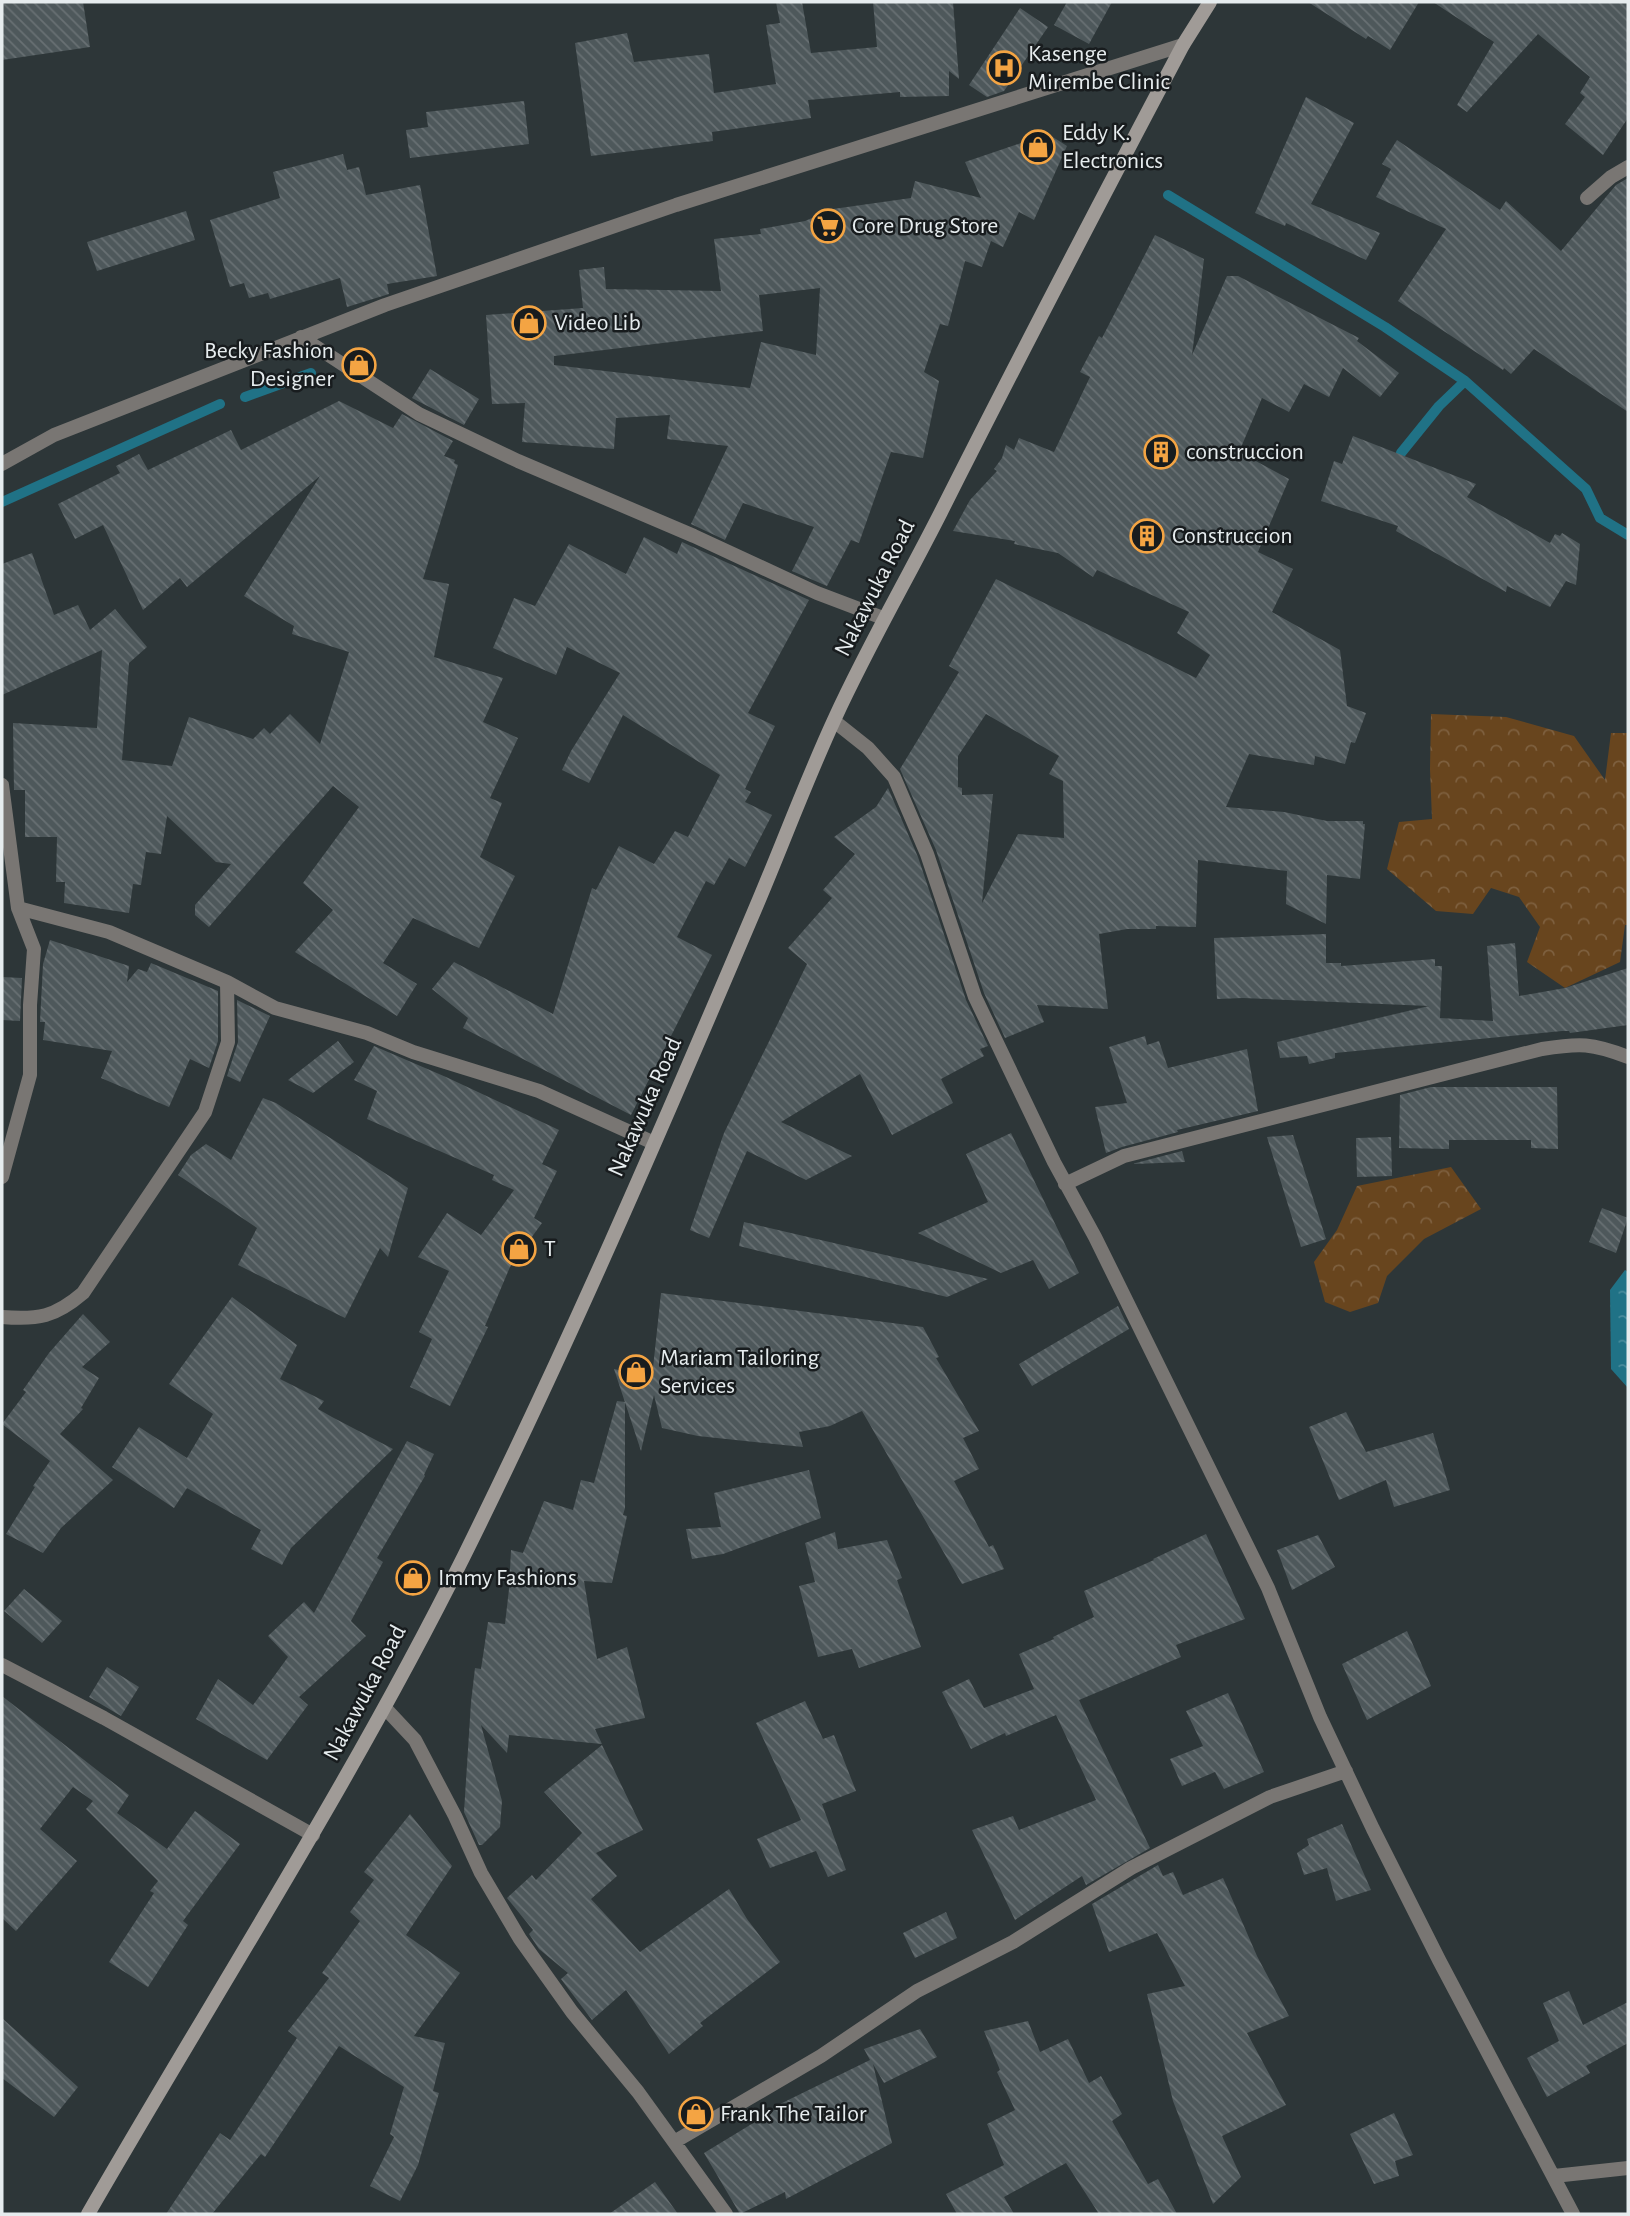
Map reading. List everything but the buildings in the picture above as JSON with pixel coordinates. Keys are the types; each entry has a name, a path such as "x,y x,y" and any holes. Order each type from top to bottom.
{"main road":[{"name":"Nakawuka Road","path":"88,2214 313,1835 385,1708 463,1557 564,1347 834,721 883,618 1183,45 1210,2"}],"street":[{"path":"2,464 54,435 385,305 676,205 1183,45"},
{"path":"1587,198 1611,177 1628,167"},
{"path":"301,337 432,420 518,461 694,536 817,593 883,618"},
{"path":"834,721 868,748 894,777 927,854 975,997 1065,1184 1095,1237 1268,1588 1320,1717 1346,1771 1439,1960 1573,2214"},
{"path":"2,785 18,908 34,949 30,1005 30,1075 2,1177"},
{"path":"18,908 110,932 227,982 275,1008 367,1032 412,1052 539,1091 654,1143"},
{"path":"2,1317 46,1317 67,1307 83,1293 205,1112 228,1042 227,982"},
{"path":"1065,1184 1124,1156 1542,1049 1578,1044 1605,1048 1628,1057"},
{"path":"2,1665 104,1718 313,1835"},
{"path":"385,1708 415,1740 455,1815 481,1873 520,1939 572,2012 638,2092 726,2214"},
{"path":"674,2142 821,2056 917,1991 1013,1942 1131,1868 1270,1797 1346,1771"},
{"path":"1554,2176 1628,2168"}],"green space":[{"path":"1431,714 1506,717 1574,736 1605,780 1611,733 1628,733 1628,925 1625,925 1620,962 1565,988 1527,962 1540,927 1519,897 1491,888 1473,914 1436,911 1387,869 1399,822 1432,819"},
{"path":"1451,1167 1481,1209 1424,1239 1387,1276 1378,1303 1350,1312 1325,1302 1314,1262 1337,1230 1357,1186"}],"water":[{"path":"1625,1270 1628,1272 1628,1388 1611,1369 1610,1290"}],"waterway":[{"path":"1168,195 1385,327 1465,381 1586,489 1600,518 1628,535"},
{"path":"245,397 311,373"},
{"path":"1401,453 1439,406 1465,381"},
{"path":"2,502 220,404"}],"place":[{"name":"Kasenge Mirembe Clinic","path":"1004,68"},
{"name":"Eddy K. Electronics","path":"1038,147"},
{"name":"Core Drug Store","path":"828,226"},
{"name":"Video Lib","path":"529,323"},
{"name":"Becky Fashion Designer","path":"359,365"},
{"name":"construccion","path":"1161,452"},
{"name":"Construccion","path":"1147,536"},
{"name":"T","path":"519,1249"},
{"name":"Mariam Tailoring Services","path":"636,1372"},
{"name":"Immy Fashions","path":"413,1578"},
{"name":"Frank The Tailor","path":"696,2114"}]}
